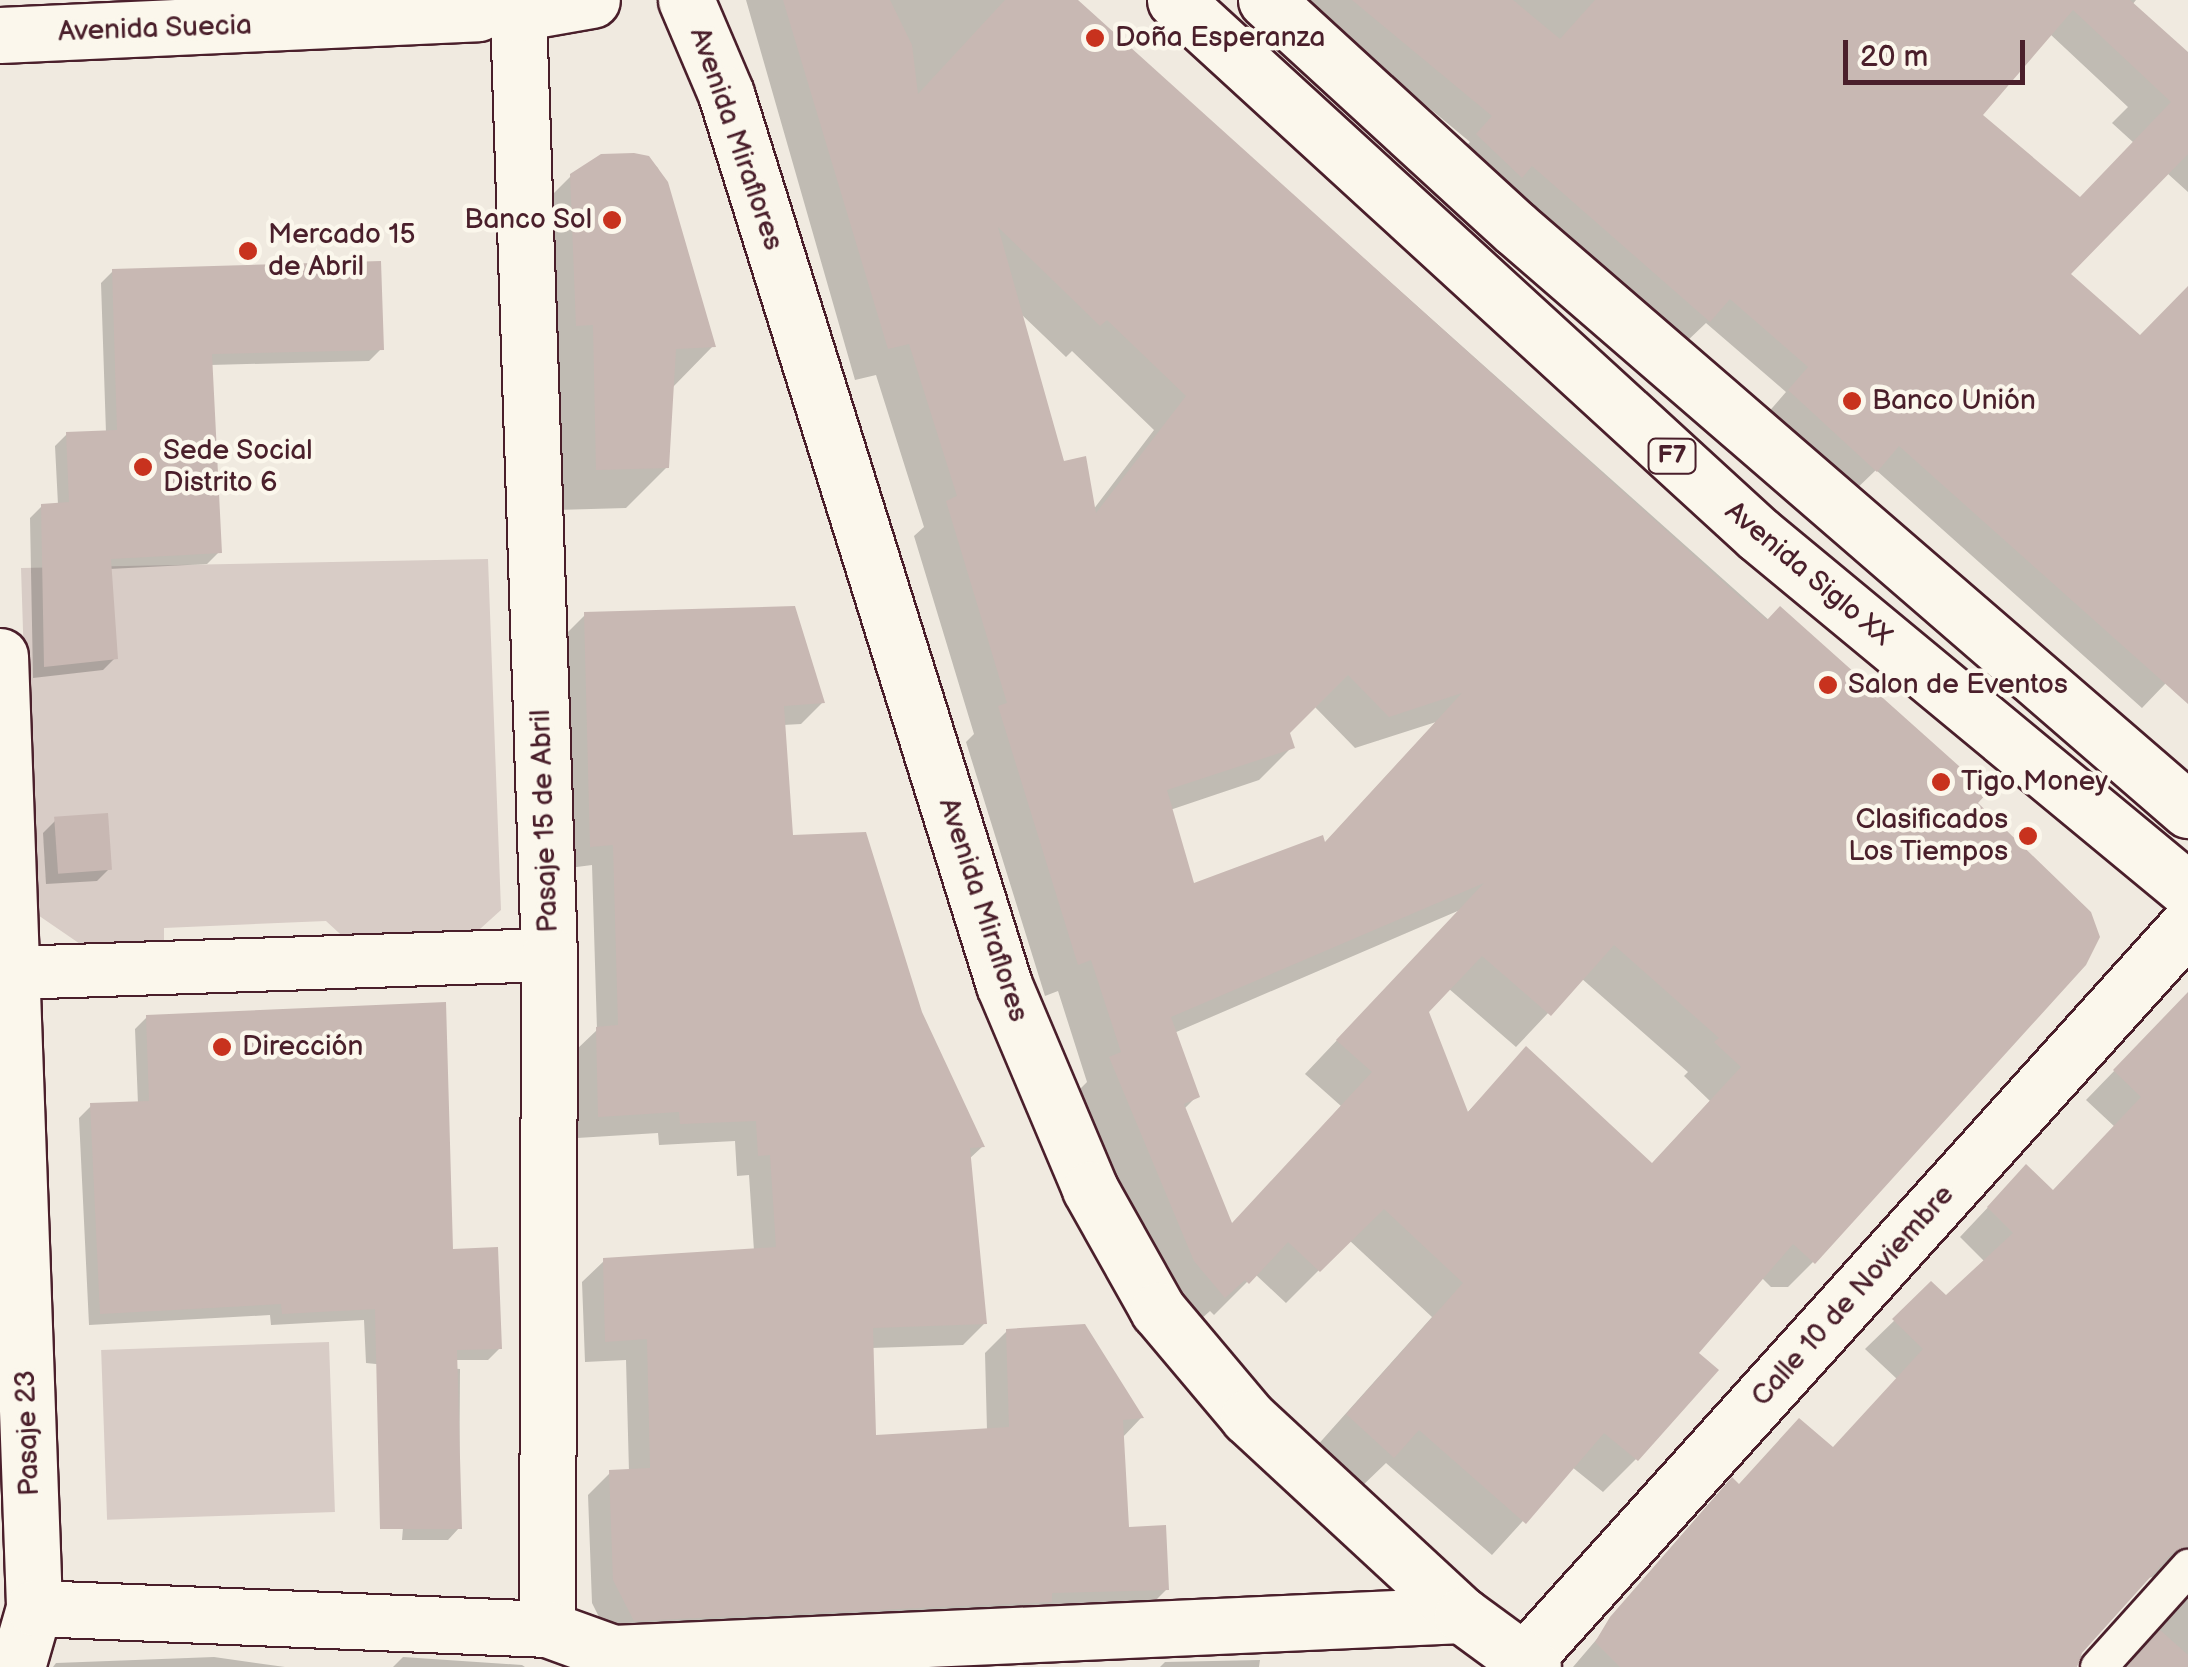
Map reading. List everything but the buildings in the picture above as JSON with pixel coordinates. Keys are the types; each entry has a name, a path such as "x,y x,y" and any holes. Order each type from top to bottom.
{"main road":[{"path":"423,0 504,13 592,0"},
{"name":"Avenida Miraflores","path":"686,0 726,94 1004,985 1090,1189 1158,1310 1248,1418 1462,1614 1525,1664"},
{"name":"Avenida Siglo XX","path":"1175,0 1758,534 2188,890"},
{"name":"F7","path":"1266,0 1514,228 2188,810"},
{"name":"Avenida Suecia","path":"0,34 504,13"},
{"name":"Pasaje 15 de Abril","path":"504,13 549,955 547,1629"},
{"name":"Pasaje 23","path":"0,656 34,1608 17,1667"},
{"name":"Calle 10 de Noviembre","path":"1525,1664 2188,925"},
{"path":"34,1608 547,1629 613,1660 1462,1614"}],"street":[{"path":"12,973 549,955"}],"lane":[{"path":"2098,1667 2188,1567"}],"shaded area":[{"path":"488,559 501,910 470,938 351,944 326,921 164,928 164,944 86,948 32,911 21,568"},
{"path":"329,1342 335,1512 107,1520 101,1350"}],"place":[{"name":"Doña Esperanza","path":"1095,38"},
{"name":"Banco Sol","path":"612,220"},
{"name":"Mercado 15 de Abril","path":"248,251"},
{"name":"Banco Unión","path":"1852,401"},
{"name":"Sede Social Distrito 6","path":"143,467"},
{"name":"Salon de Eventos","path":"1828,685"},
{"name":"Tigo Money","path":"1941,782"},
{"name":"Clasificados Los Tiempos","path":"2028,836"},
{"name":"Dirección","path":"222,1047"}]}
